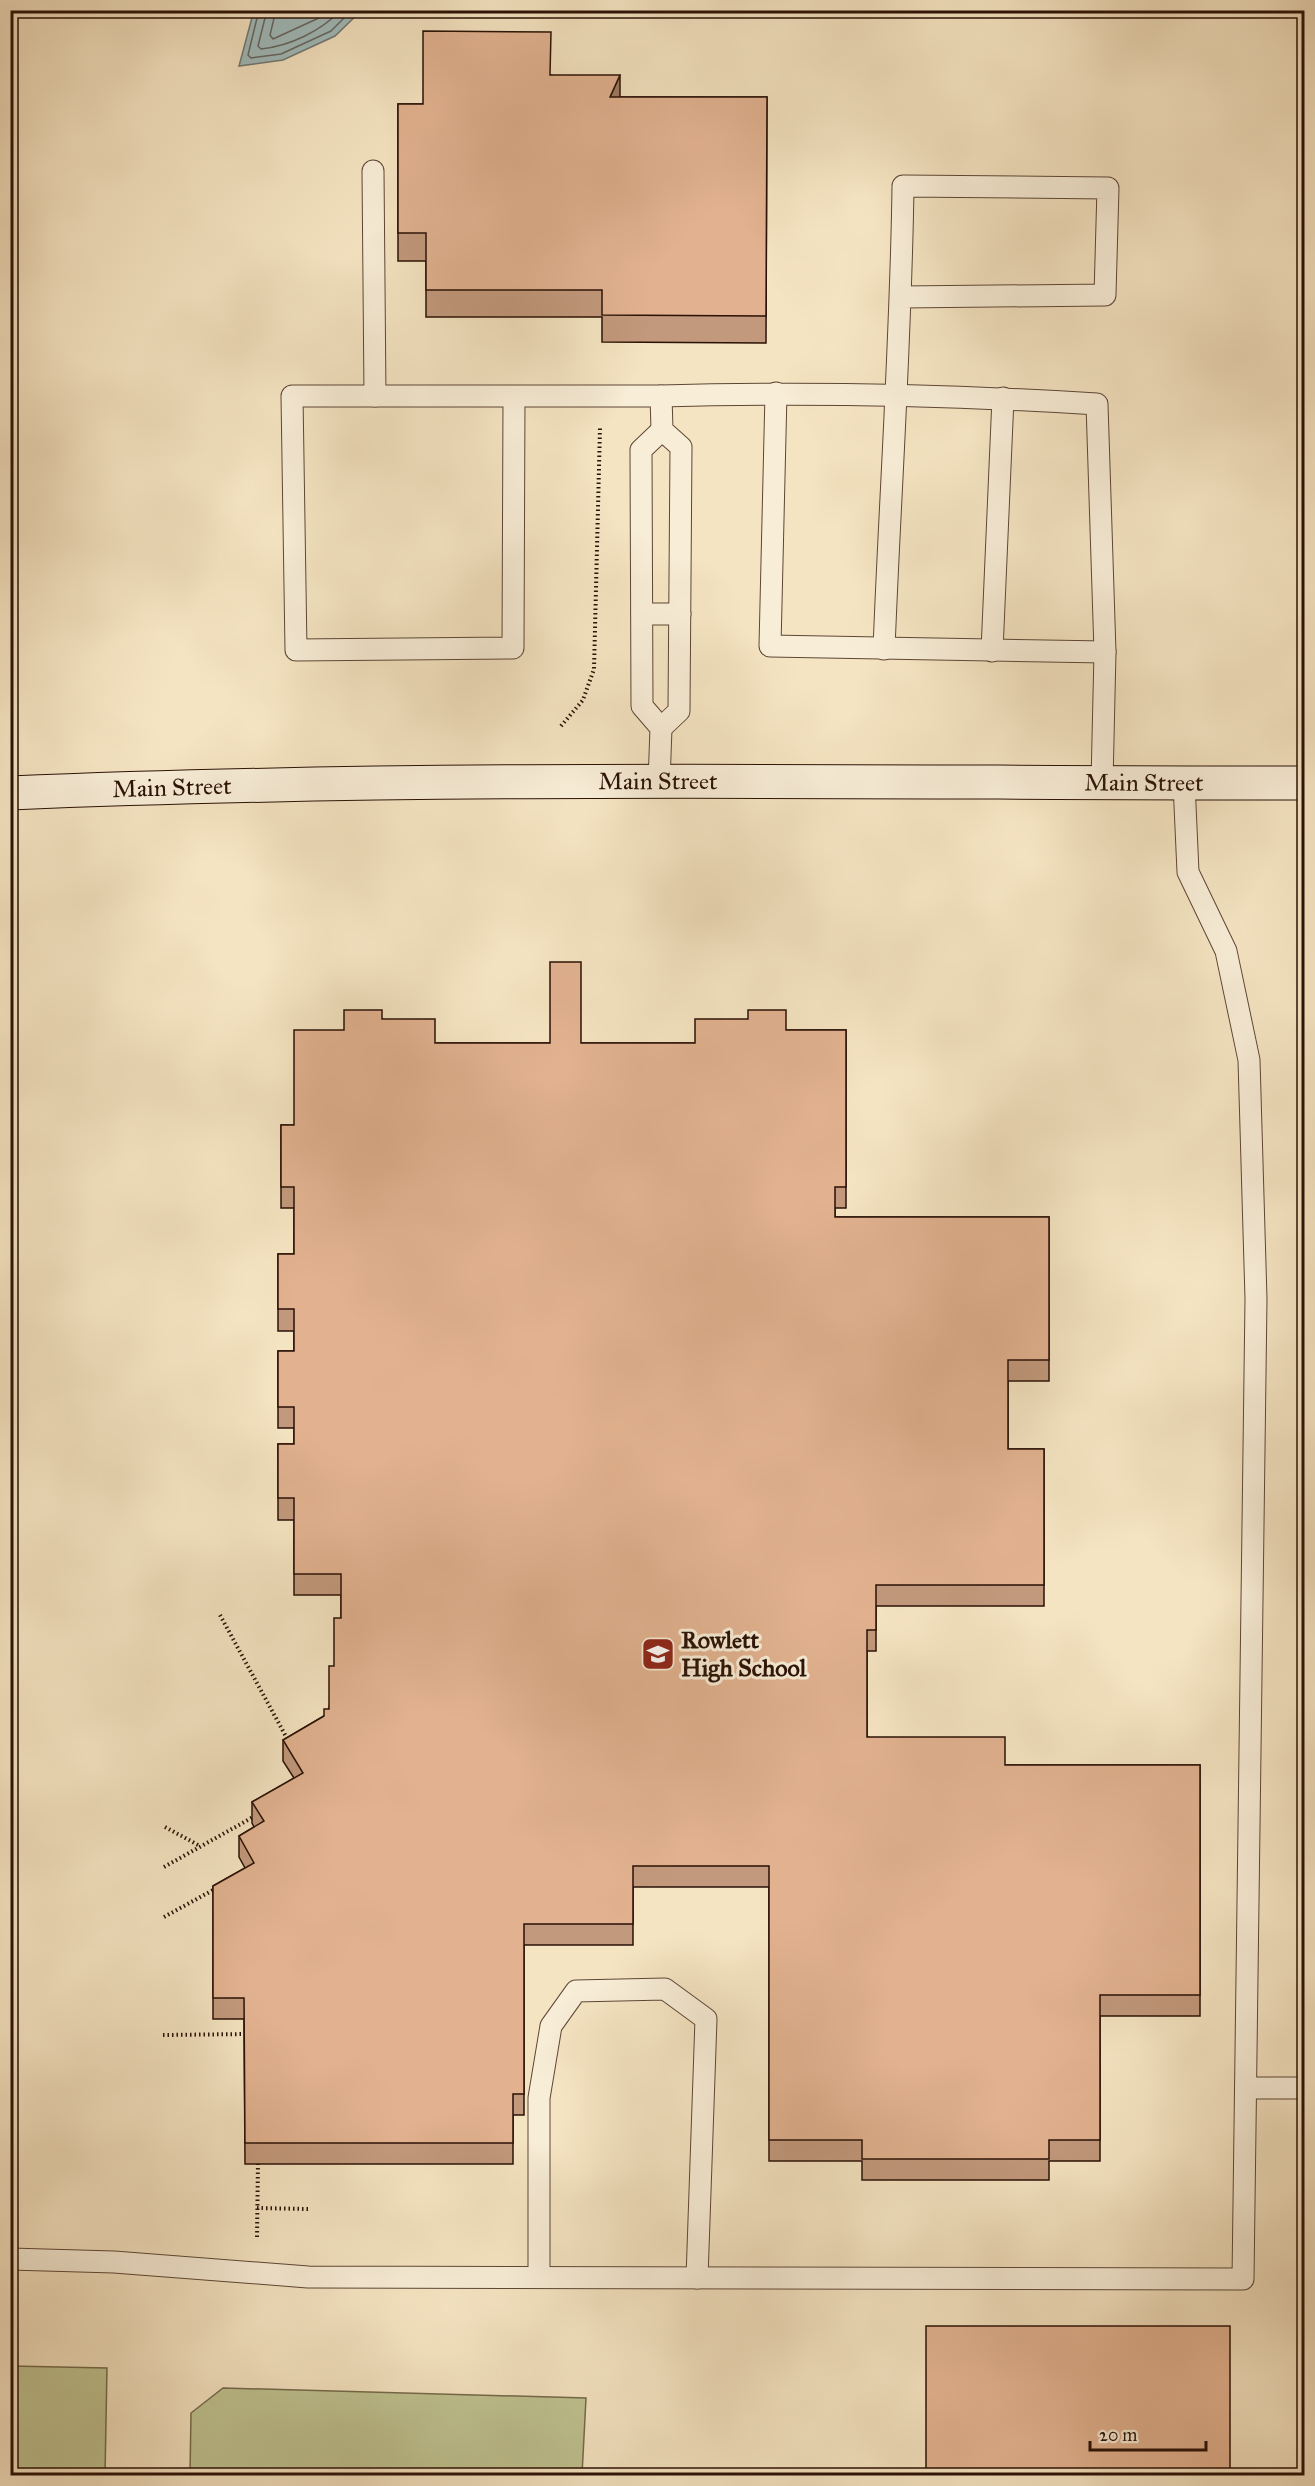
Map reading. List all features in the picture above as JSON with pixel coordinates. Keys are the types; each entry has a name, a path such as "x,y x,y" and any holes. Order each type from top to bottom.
{"street":[{"name":"Main Street","path":"10,793 174,786 372,783 1305,783"}],"lane":[{"path":"373,171 375,396"},
{"path":"884,649 902,297 903,186 1108,188 1105,295 902,297"},
{"path":"514,396 513,648 296,650 291,396 375,396 514,396 662,396 776,393 1003,398 1097,404 1105,652 1102,783"},
{"path":"776,393 771,646 1105,652"},
{"path":"659,783 661,728 642,706 641,450 662,430 662,396"},
{"path":"992,651 1003,398"},
{"path":"661,728 679,711 681,447 662,430"},
{"path":"642,614 680,614"},
{"path":"10,2259 114,2262 308,2277 1243,2279 1256,1299 1250,1060 1226,951 1188,872 1184,783"},
{"path":"538,2277 539,2098 551,2026 576,1991 665,1989 706,2019 697,2278"},
{"path":"1246,2088 1305,2088"}],"path":[{"path":"561,726 583,700 594,669 599,396"},
{"path":"220,1615 294,1752"},
{"path":"164,1866 260,1813"},
{"path":"165,1827 200,1846"},
{"path":"164,1917 225,1884"},
{"path":"163,2035 259,2034"},
{"path":"257,2237 258,2150"},
{"path":"257,2208 308,2209"}],"green space":[{"path":"11,2366 107,2368 105,2475 11,2475"},
{"path":"223,2388 586,2398 582,2475 190,2475 191,2413"}],"water":[{"path":"254,10 361,11 335,36 283,60 239,66"}],"building":[{"path":"423,31 551,32 550,75 620,75 610,97 767,97 766,316 602,315 602,290 426,290 426,233 398,233 398,104 423,104"},
{"name":"Rowlett High School","path":"550,962 581,962 581,1043 695,1043 695,1019 748,1019 748,1010 786,1010 786,1030 846,1030 846,1187 835,1187 835,1217 1049,1217 1049,1360 1008,1360 1008,1449 1044,1449 1044,1585 876,1585 876,1630 867,1630 867,1737 1005,1737 1005,1765 1200,1765 1200,1995 1100,1995 1100,2140 1049,2140 1049,2159 862,2159 862,2140 769,2140 769,1866 633,1866 633,1924 524,1924 524,2094 513,2094 513,2143 245,2143 244,1998 213,1998 213,1886 254,1863 239,1836 264,1821 252,1802 303,1773 283,1740 324,1716 324,1709 329,1709 329,1666 334,1666 334,1618 341,1618 341,1574 294,1574 294,1498 278,1498 278,1444 294,1444 294,1407 278,1407 278,1351 294,1351 294,1309 278,1309 278,1254 294,1254 294,1187 281,1187 281,1125 294,1125 294,1030 344,1030 344,1010 382,1010 382,1019 435,1019 435,1043 550,1043"},
{"path":"926,2326 1230,2326 1230,2475 926,2475"}],"place":[{"name":"Rowlett High School","path":"658,1654"}]}
